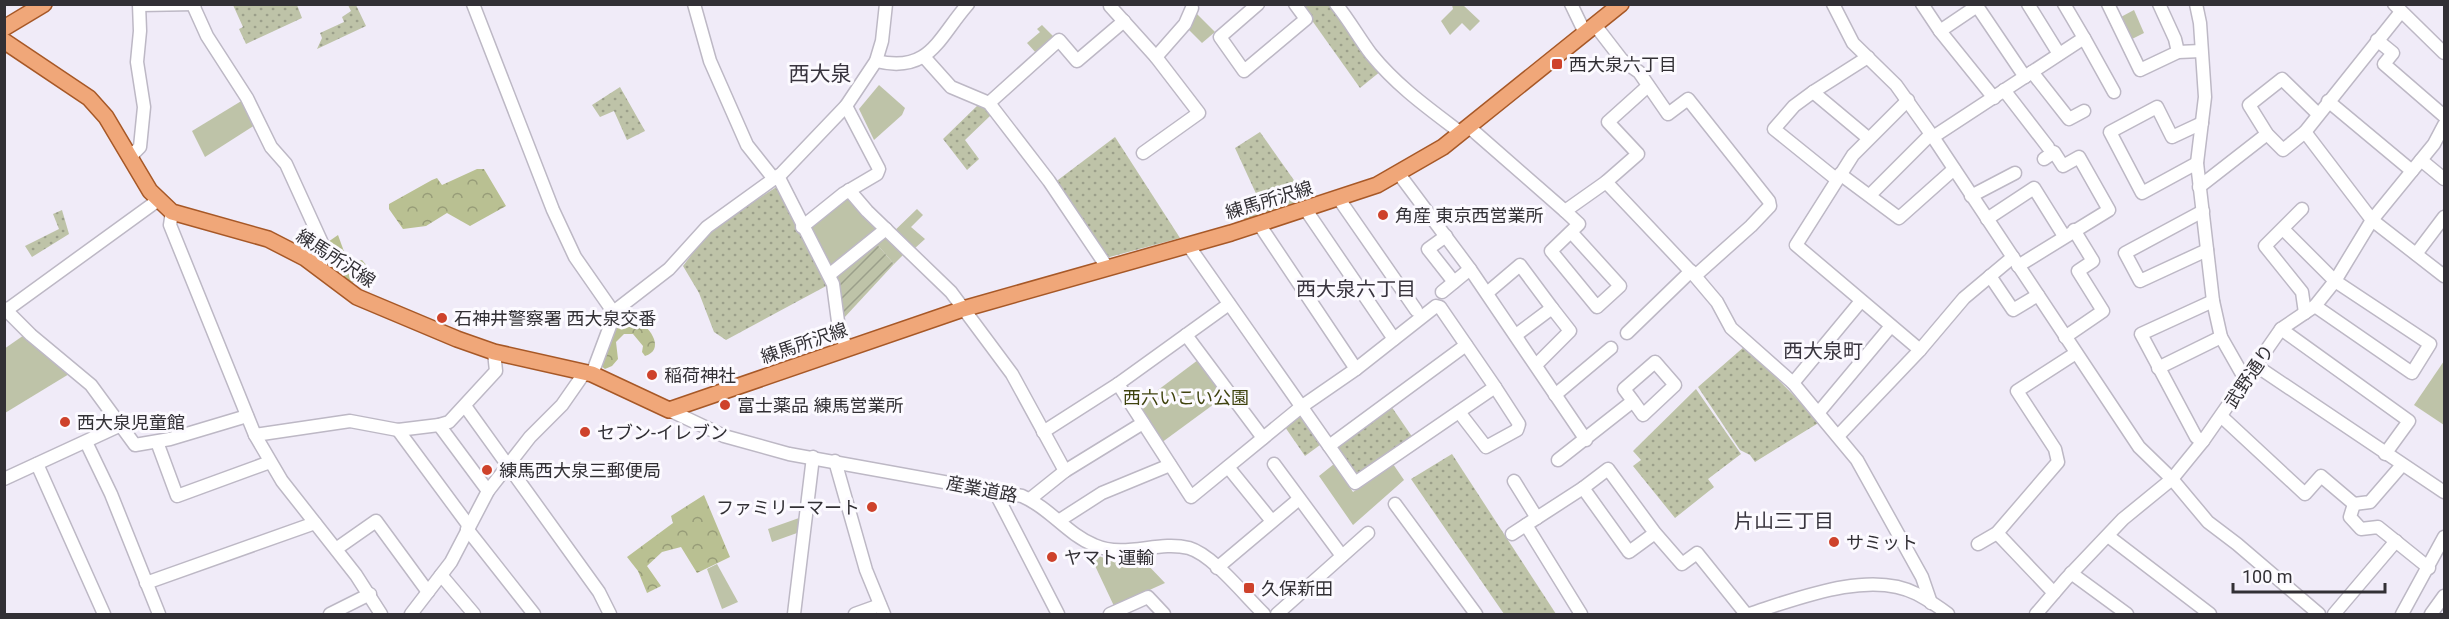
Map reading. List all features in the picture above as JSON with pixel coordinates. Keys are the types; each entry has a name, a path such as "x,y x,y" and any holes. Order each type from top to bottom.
{"main road":[{"path":"4,28 44,4"},
{"name":"練馬所沢線","path":"4,41 89,98 106,117 157,201 172,212 268,239 292,250 370,304 494,352 589,373 669,410 963,309 1306,210 1399,174 1465,130 1621,4"}],"street":[{"path":"473,4 575,257 614,313"},
{"path":"694,4 710,61 747,145 776,178 833,284 839,328 847,349"},
{"path":"411,615 451,562 488,491 508,463 589,373 614,313 676,262 707,227 776,178 846,106 876,62 882,41 886,4"},
{"path":"876,62 899,65 925,58 968,4"},
{"path":"1258,4 1220,37 1244,71 1306,19 1295,4"},
{"path":"1336,4 1372,54 1415,100 1465,130 1579,224 1551,251 1597,307 1620,286 1571,232"},
{"path":"1571,4 1590,29 1622,60 1639,72 1668,114 1688,99 1769,201 1770,206 1751,226 1693,273 1627,333"},
{"path":"1833,4 1853,43 1908,100 2139,447 2172,479 2208,522 2319,615"},
{"path":"1922,4 1994,98"},
{"path":"2028,4 2059,54"},
{"path":"2064,4 2114,92"},
{"path":"2108,4 2140,70 2178,52 2201,51"},
{"path":"2159,4 2175,39 2178,52"},
{"path":"2196,4 2205,97 2197,163 2206,250 2221,337 2246,381"},
{"path":"129,157 140,147 144,106 136,62 140,32 140,5 194,5 207,36 247,98 271,147 286,164 322,243 321,269"},
{"path":"1110,5 1156,57 1199,113 1143,153"},
{"path":"1156,57 1185,24 1192,6"},
{"path":"1941,31 1977,6 2029,74 2069,118 2084,111"},
{"path":"2318,114 2282,79 2249,105 2268,134 2283,150 2305,132 2377,40 2397,9 2445,54"},
{"path":"989,103 1059,40 1077,61 1124,21"},
{"path":"1870,195 1932,136 2084,38"},
{"path":"2377,40 2393,53 2384,64 2445,116"},
{"path":"1868,57 1794,106 1774,129 1838,177 1870,195 1899,218 1954,169"},
{"path":"925,58 951,87 989,103 1035,163 1107,267"},
{"path":"1565,211 1606,182 1638,154 1608,122 1648,86"},
{"path":"1838,436 1920,350 1964,298 1990,276 2109,210 2079,157 2063,166 2054,152 2046,153 2004,90"},
{"path":"1813,92 1868,138"},
{"path":"1908,100 1868,138 1838,177 1796,245 1920,350"},
{"path":"2328,100 2412,171"},
{"path":"802,227 849,190 877,174 879,168 846,106"},
{"path":"2197,163 2142,193 2110,132 2157,107 2172,137 2202,123"},
{"name":"武野通り","path":"2037,615 2071,573 2140,502 2172,479 2222,417 2280,329 2310,310 2335,281 2372,220 2434,144 2445,125"},
{"path":"2305,132 2372,220 2445,276"},
{"path":"2199,187 2268,134"},
{"path":"2421,160 2445,179"},
{"path":"1971,196 2014,173"},
{"path":"1399,174 1487,293 1586,440"},
{"path":"1606,182 1693,273 1717,302 1731,328 1793,383 1857,460 1922,578 1931,603"},
{"path":"1987,219 2034,188 2093,261 2078,271 2103,311 2065,338"},
{"path":"849,190 951,292 1009,369 1065,471"},
{"path":"1339,198 1416,310"},
{"path":"157,201 5,310 91,385 135,445 157,442 247,416"},
{"path":"2283,229 2335,281 2430,344 2412,373 2310,310 2302,292 2265,246 2302,209"},
{"path":"1306,210 1394,339"},
{"path":"2203,211 2125,253 2140,281 2206,250"},
{"path":"172,212 170,225 255,435 270,462 370,594 381,615"},
{"path":"2416,254 2445,217"},
{"path":"1259,224 1356,369"},
{"path":"829,276 886,229"},
{"path":"1446,236 1428,249 1454,282"},
{"path":"1188,245 1355,483 1495,387"},
{"path":"1487,293 1520,265 1570,331 1536,365"},
{"path":"1442,292 1470,269"},
{"path":"1990,276 2013,310 2038,295"},
{"path":"1793,383 1861,301"},
{"path":"2203,441 2196,437 2141,334 2213,301"},
{"path":"1043,432 1118,384 1229,304"},
{"path":"1118,384 1191,497 1301,407 1356,369 1436,306 1440,307 1519,424 1517,430 1486,447 1459,412"},
{"path":"1516,335 1552,308"},
{"path":"1819,412 1891,326"},
{"path":"2280,329 2409,421 2385,454"},
{"path":"1186,335 1263,438"},
{"path":"2158,368 2221,337"},
{"path":"1329,446 1466,345"},
{"path":"1555,395 1611,348"},
{"path":"255,435 350,422 398,430 448,422 496,371 494,352"},
{"path":"1978,544 1997,533 2058,462 2055,449 2017,391 2076,353"},
{"path":"2255,365 2445,492"},
{"path":"1558,460 1633,401"},
{"path":"465,406 599,592 610,615"},
{"name":"産業道路","path":"669,410 724,436 789,454 994,490 1030,500 1059,519 1085,541 1107,550 1118,552 1183,547 1197,552 1217,568 1264,615"},
{"path":"2222,417 2305,494 2321,476 2354,504 2370,502 2402,465"},
{"path":"1030,500 1065,471 1143,423"},
{"path":"4,479 122,425"},
{"path":"439,425 488,491"},
{"path":"398,430 534,615"},
{"path":"86,442 111,494 159,615"},
{"path":"157,442 177,496 270,462"},
{"path":"794,615 813,457"},
{"path":"835,461 866,570 882,610 855,615"},
{"path":"37,464 104,615"},
{"path":"1274,464 1342,556"},
{"path":"1059,519 1102,493 1170,465"},
{"path":"1228,467 1271,520"},
{"path":"1512,534 1608,469 1656,533 1683,564 1697,553 1748,615 1807,596 1863,585 1897,587 1916,593 1948,615"},
{"path":"1514,481 1531,521 1581,615"},
{"path":"1583,488 1629,552 1656,533"},
{"path":"994,490 1058,615"},
{"path":"1217,568 1271,520 1299,499"},
{"path":"1395,504 1476,615"},
{"path":"2354,504 2350,517 2355,524 2361,529 2378,526 2429,568"},
{"path":"336,549 376,521 428,592"},
{"path":"146,583 315,523"},
{"path":"1277,615 1368,533"},
{"path":"1997,533 2054,593"},
{"path":"2108,536 2210,615"},
{"path":"2402,615 2445,537"},
{"path":"2334,615 2396,541"},
{"path":"2071,573 2127,615"},
{"path":"441,575 474,615"},
{"path":"330,615 370,594"},
{"path":"2431,615 2445,596"},
{"path":"1110,615 1148,597 1164,615"}],"green space":[{"path":"233,5 297,5 302,18 246,44 239,29 243,27"},
{"path":"348,5 356,5 366,26 317,49 322,38 320,33 344,22 342,17 351,11"},
{"path":"1301,5 1331,5 1381,71 1360,88"},
{"path":"1452,5 1463,5 1480,21 1470,31 1462,23 1450,35 1441,21 1453,9"},
{"path":"2134,10 2144,33 2130,40 2119,18"},
{"path":"1196,13 1215,32 1202,43 1186,27"},
{"path":"1042,25 1055,38 1037,54 1027,43 1040,32 1037,29"},
{"path":"879,85 905,108 902,115 874,140 859,109"},
{"path":"620,87 645,131 627,140 614,111 600,117 592,105"},
{"path":"243,100 255,125 205,157 192,131"},
{"path":"979,104 990,111 990,116 965,140 979,159 967,170 943,139"},
{"path":"1260,132 1308,200 1265,213 1235,148"},
{"path":"1115,137 1180,238 1106,258 1054,183"},
{"path":"477,169 484,169 506,206 470,226 447,213 426,226 403,229 389,209 389,204 432,180 437,178 442,185"},
{"path":"778,186 798,230 828,285 726,340 714,332 699,293 683,266 710,230"},
{"path":"1249,195 1258,215 1245,220 1236,201"},
{"path":"846,197 850,197 876,226 877,231 832,265 827,265 809,227"},
{"path":"917,209 923,215 911,227 925,239 914,249 911,247 894,264 875,242 888,237"},
{"path":"62,210 69,234 32,257 25,246 59,229 53,214"},
{"path":"338,235 346,257 329,261 325,244"},
{"path":"875,242 894,264 843,319 837,275"},
{"path":"362,260 368,267 352,283 331,267"},
{"path":"622,313 630,327 639,322 648,329 654,339 654,349 645,356 642,352 643,346 633,334 624,334 616,342 618,359 612,366 605,369 601,366 618,316"},
{"path":"27,333 74,371 5,413 4,349"},
{"path":"1745,346 1820,422 1755,462 1750,455 1740,450 1698,387"},
{"name":"西六いこい公園","path":"1198,360 1225,396 1161,443 1138,405"},
{"path":"2444,361 2444,425 2414,405"},
{"path":"1696,389 1741,454 1708,479 1714,487 1675,518 1633,466 1641,460 1633,451"},
{"path":"1391,406 1413,438 1357,477 1353,476 1337,446"},
{"path":"1297,417 1302,417 1320,445 1305,456 1285,427"},
{"path":"1452,454 1556,614 1504,614 1411,479"},
{"path":"1334,464 1353,492 1393,464 1404,480 1353,525 1319,476"},
{"path":"704,495 730,557 697,573 681,547 662,552 647,566 661,586 647,593 638,571 627,557 673,523 671,516"},
{"path":"799,518 797,533 772,542 768,529"},
{"path":"1089,553 1114,561 1144,561 1165,583 1114,606"},
{"path":"717,564 738,602 722,609 707,569"}],"place":[{"name":"西大泉六丁目","path":"1557,64"},
{"name":"角産 東京西営業所","path":"1383,215"},
{"name":"石神井警察署 西大泉交番","path":"442,318"},
{"name":"稲荷神社","path":"652,375"},
{"name":"富士薬品 練馬営業所","path":"725,405"},
{"name":"西大泉児童館","path":"65,422"},
{"name":"セブン-イレブン","path":"585,432"},
{"name":"練馬西大泉三郵便局","path":"487,470"},
{"name":"ファミリーマート","path":"872,507"},
{"name":"サミット","path":"1834,542"},
{"name":"ヤマト運輸","path":"1052,557"},
{"name":"久保新田","path":"1249,588"}],"district":[{"name":"西大泉","path":"820,74"},
{"name":"西大泉六丁目","path":"1356,289"},
{"name":"西大泉町","path":"1823,351"},
{"name":"片山三丁目","path":"1784,521"}]}
